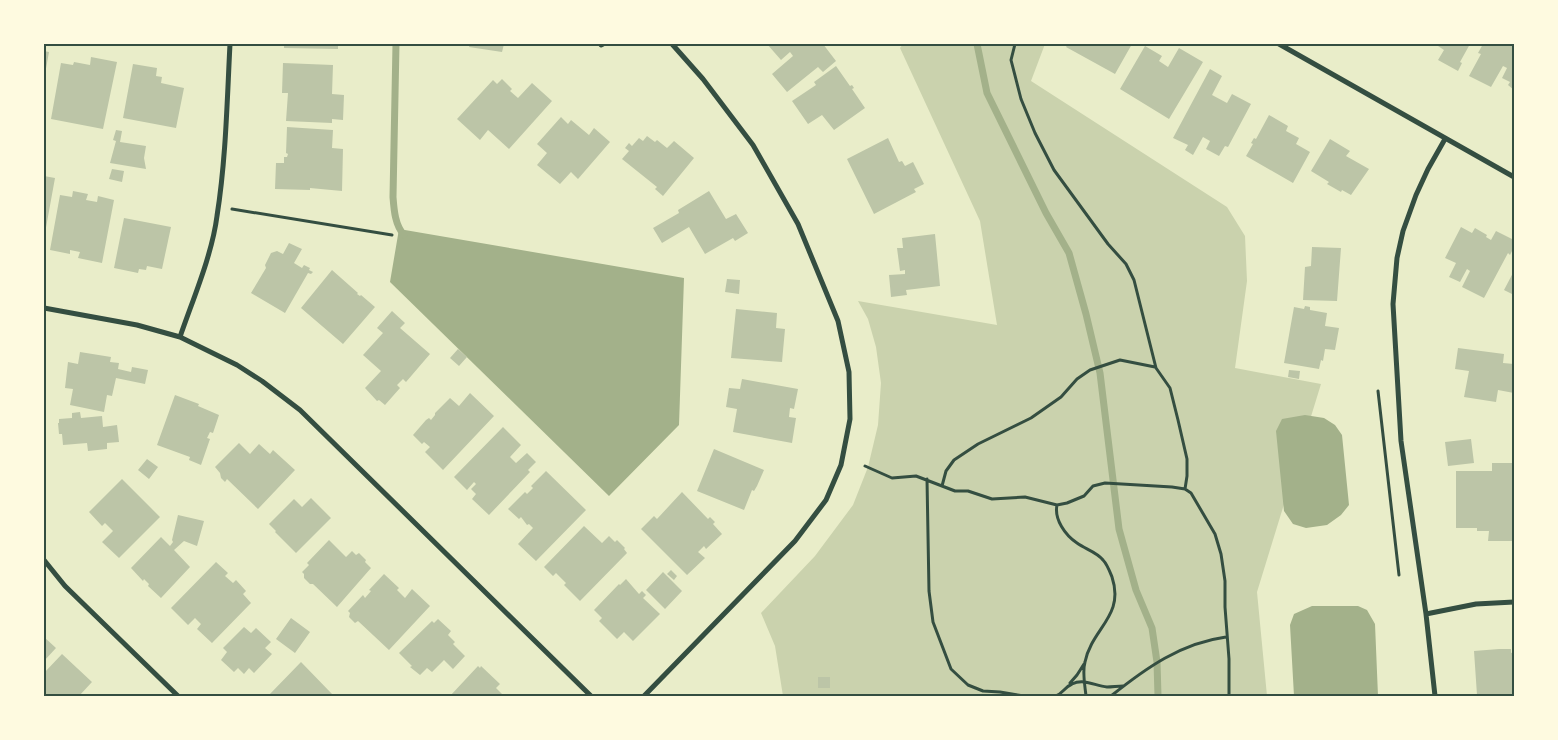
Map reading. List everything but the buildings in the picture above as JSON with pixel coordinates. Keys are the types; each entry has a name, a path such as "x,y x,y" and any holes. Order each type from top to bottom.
{"street":[{"path":"180,337 208,254 217,217 222,175 230,44"},
{"path":"644,696 795,541 826,500 841,465 850,419 849,372 838,321 798,224 753,145 703,79 672,44"},
{"path":"1279,44 1514,177"},
{"path":"1435,696 1426,614 1401,441 1394,304 1398,258 1403,231 1416,195 1445,139"},
{"path":"44,308 137,325 180,337 238,365 262,381 300,410 591,696"},
{"path":"44,560 65,586 178,696"},
{"path":"1426,614 1476,604 1514,602"}],"path":[{"path":"1015,44 1011,60 1021,99 1034,133 1054,170 1126,264 1134,280 1156,368 1170,388 1178,420 1187,459 1185,489"},
{"path":"245,211 392,236"},
{"path":"942,486 946,471 954,460 978,444 1031,418 1061,397 1076,379 1090,370 1120,360 1156,368"},
{"path":"1378,391 1399,575"},
{"path":"865,466 892,478 916,476 955,491 968,491 992,498 1025,497 1057,505 1084,496 1093,486 1105,483 1172,486 1185,489 1191,493 1216,534 1225,581 1224,607 1229,659 1229,696"},
{"path":"927,479 929,591 933,622 951,669 968,685 983,691 1024,696"},
{"path":"1056,696 1062,693 1078,675 1090,647 1112,611 1116,598 1112,578 1104,560 1077,543 1065,531 1057,518 1057,505"},
{"path":"1111,696 1157,662 1208,639 1226,637"},
{"path":"1084,663 1086,696"},
{"path":"1068,685 1076,682 1085,682 1106,687 1124,686"}],"shaded area":[{"path":"903,44 1045,44 1031,81 1227,207 1245,236 1247,281 1235,368 1321,384 1257,592 1267,696 783,696 775,646 761,613 815,556 853,505 868,467 878,425 881,383 876,347 868,319 858,301 997,325 980,221 900,48"},
{"path":"399,229 684,278 679,425 609,496 390,282"},
{"path":"1305,415 1324,418 1335,425 1342,435 1349,505 1341,515 1327,525 1306,528 1293,524 1284,511 1276,431 1282,419"},
{"path":"1312,606 1358,606 1367,610 1375,624 1378,696 1294,696 1290,625 1294,614"}],"waterway":[{"path":"396,44 393,197 397,222 404,235"},
{"path":"977,44 987,93 1046,213 1069,253 1086,314 1100,373 1119,529 1136,590 1152,628 1157,662 1158,696"}]}
